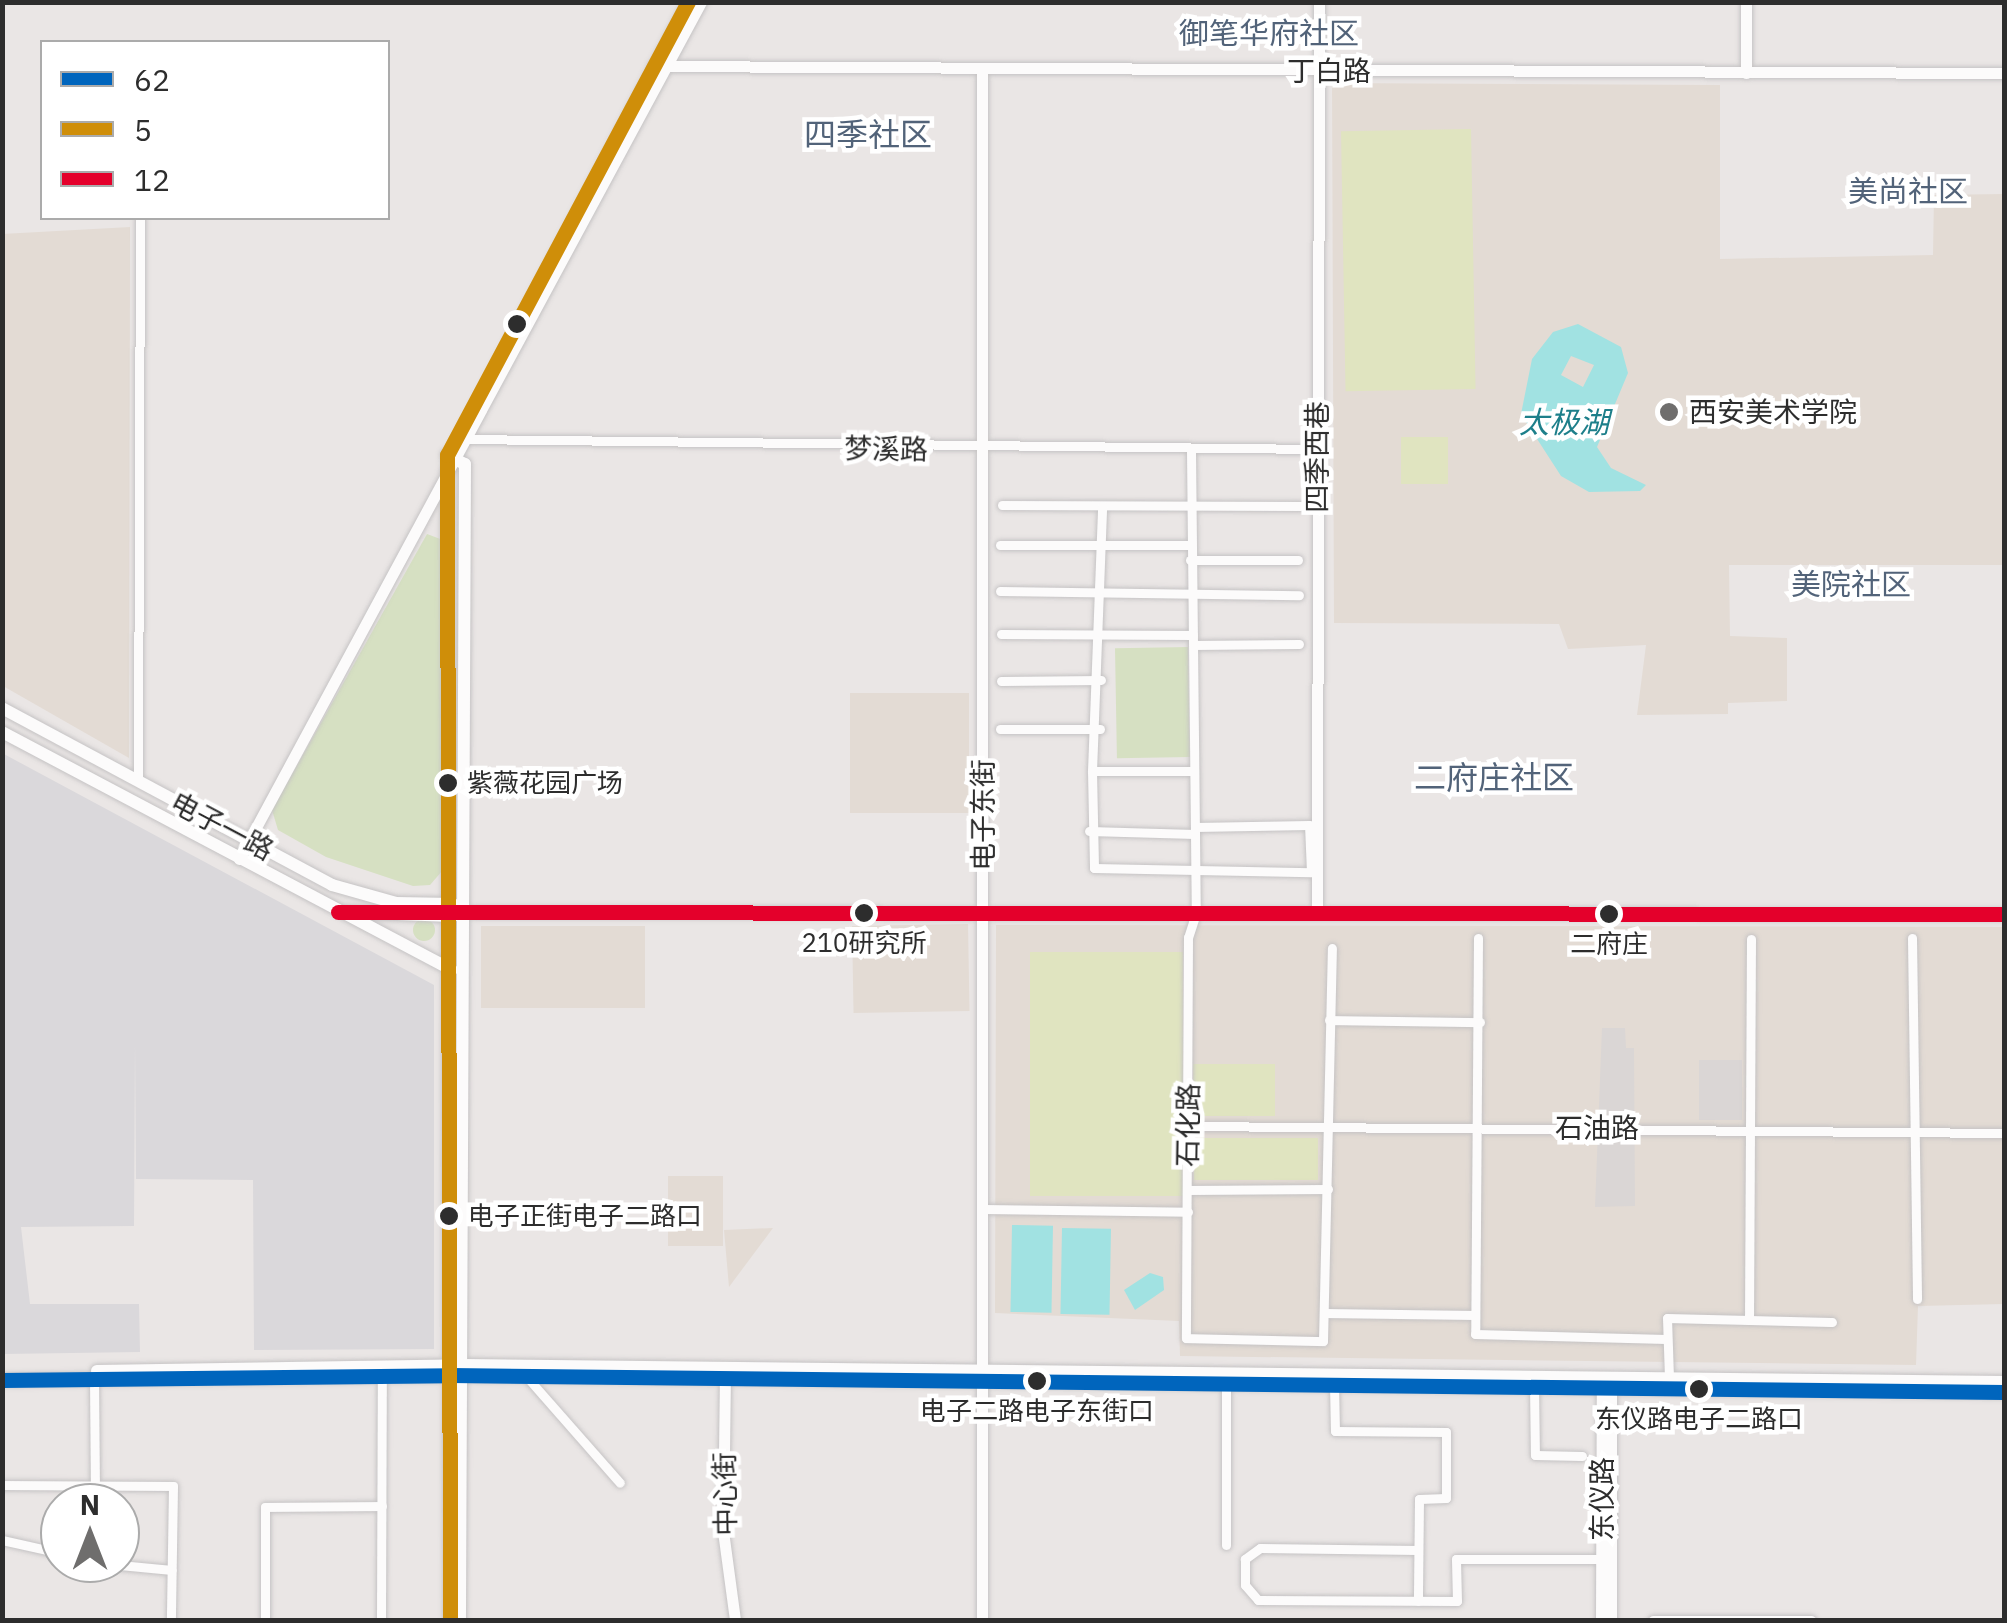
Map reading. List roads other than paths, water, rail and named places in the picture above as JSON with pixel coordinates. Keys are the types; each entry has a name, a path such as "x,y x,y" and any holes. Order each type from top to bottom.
{"main road":[{"path":"450,462 455,911 463,975 450,1620"},
{"name":"电子一路","path":"2,708 249,841 363,897 455,911"},
{"name":"电子一路","path":"2,732 463,975"},
{"name":"电子一路","path":"338,912 455,911"},
{"path":"455,911 447,967 460,1620"},
{"path":"2,1380 382,1376 456,1371 526,1376 725,1373"},
{"path":"2,1372 982,1375 1607,1382 2004,1392"},
{"path":"982,1375 1226,1383 1534,1386 1669,1378 2004,1382"},
{"name":"东仪路","path":"1602,1620 1607,1382"},
{"name":"东仪路","path":"1607,1382 1611,1620"}],"street":[{"path":"239,859 659,66 688,2"},
{"path":"659,66 701,2"},
{"name":"四季西巷","path":"1318,912 1319,2"},
{"path":"1746,2 1746,74"},
{"name":"丁白路","path":"659,66 2004,73"},
{"name":"电子东街","path":"982,70 982,1620"},
{"path":"138,781 140,220"},
{"name":"梦溪路","path":"461,438 984,451 1317,449"},
{"name":"石化路","path":"1190,451 1196,912 1186,1338 1324,1341 1324,1313"},
{"path":"1002,505 1300,506"},
{"path":"1089,831 1309,825 1311,872 1094,868 1089,831 1092,770 1100,730 1102,506"},
{"path":"1000,544 1190,545"},
{"path":"1190,560 1298,560"},
{"path":"1000,591 1299,595"},
{"path":"1000,634 1299,644"},
{"path":"1001,681 1101,680"},
{"path":"1000,729 1100,730"},
{"path":"1092,770 1194,771"},
{"name":"电子一路","path":"455,911 2004,914"},
{"path":"1478,938 1480,1127 1474,1334 1666,1340"},
{"path":"1912,938 1917,1299"},
{"path":"1750,1320 1751,939"},
{"path":"1332,948 1324,1313 1475,1315"},
{"path":"1329,1020 1480,1022"},
{"name":"石油路","path":"1189,1126 2004,1132"},
{"path":"1187,1190 1328,1188"},
{"path":"984,1209 1188,1212"},
{"path":"1669,1378 1667,1318 1832,1322"},
{"name":"中心街","path":"725,1373 723,1530 735,1620"},
{"path":"381,1620 382,1376"},
{"path":"526,1376 620,1483"},
{"path":"94,1379 94,1483"},
{"path":"1226,1383 1226,1545"},
{"path":"1334,1384 1335,1431 1446,1432 1446,1498 1418,1499 1418,1600"},
{"path":"1534,1386 1535,1456 1582,1456"},
{"path":"2,1486 40,1486"},
{"path":"140,1486 173,1486 172,1620"},
{"path":"265,1620 265,1507 382,1506"},
{"path":"2,1540 40,1549"},
{"path":"1418,1550 1260,1548 1245,1559 1244,1585 1258,1600 1457,1600 1456,1559 1602,1560"},
{"path":"140,1567 172,1570"},
{"path":"1654,1620 1812,1620"}],"water":[{"name":"太极湖","path":"1578,324 1621,347 1628,373 1597,447 1611,468 1646,485 1640,491 1589,492 1561,476 1521,414 1532,359 1553,332","holes":["1571,356 1594,365 1583,387 1561,375"]},
{"path":"1012,1225 1053,1226 1051,1313 1010,1312"},
{"path":"1062,1228 1111,1229 1109,1315 1060,1314"},
{"path":"1150,1273 1163,1277 1164,1290 1135,1310 1124,1290"}],"place":[{"name":"西安美术学院","path":"1669,412"},
{"name":"紫薇花园广场","path":"448,783"},
{"name":"210研究所","path":"864,913"},
{"name":"二府庄","path":"1609,914"},
{"name":"电子正街电子二路口","path":"449,1216"},
{"name":"电子二路电子东街口","path":"1037,1381"},
{"name":"东仪路电子二路口","path":"1699,1389"}],"district":[{"name":"御笔华府社区","path":"1269,33"},
{"name":"四季社区","path":"868,134"},
{"name":"美尚社区","path":"1908,191"},
{"name":"美院社区","path":"1851,584"},
{"name":"二府庄社区","path":"1494,777"}]}
